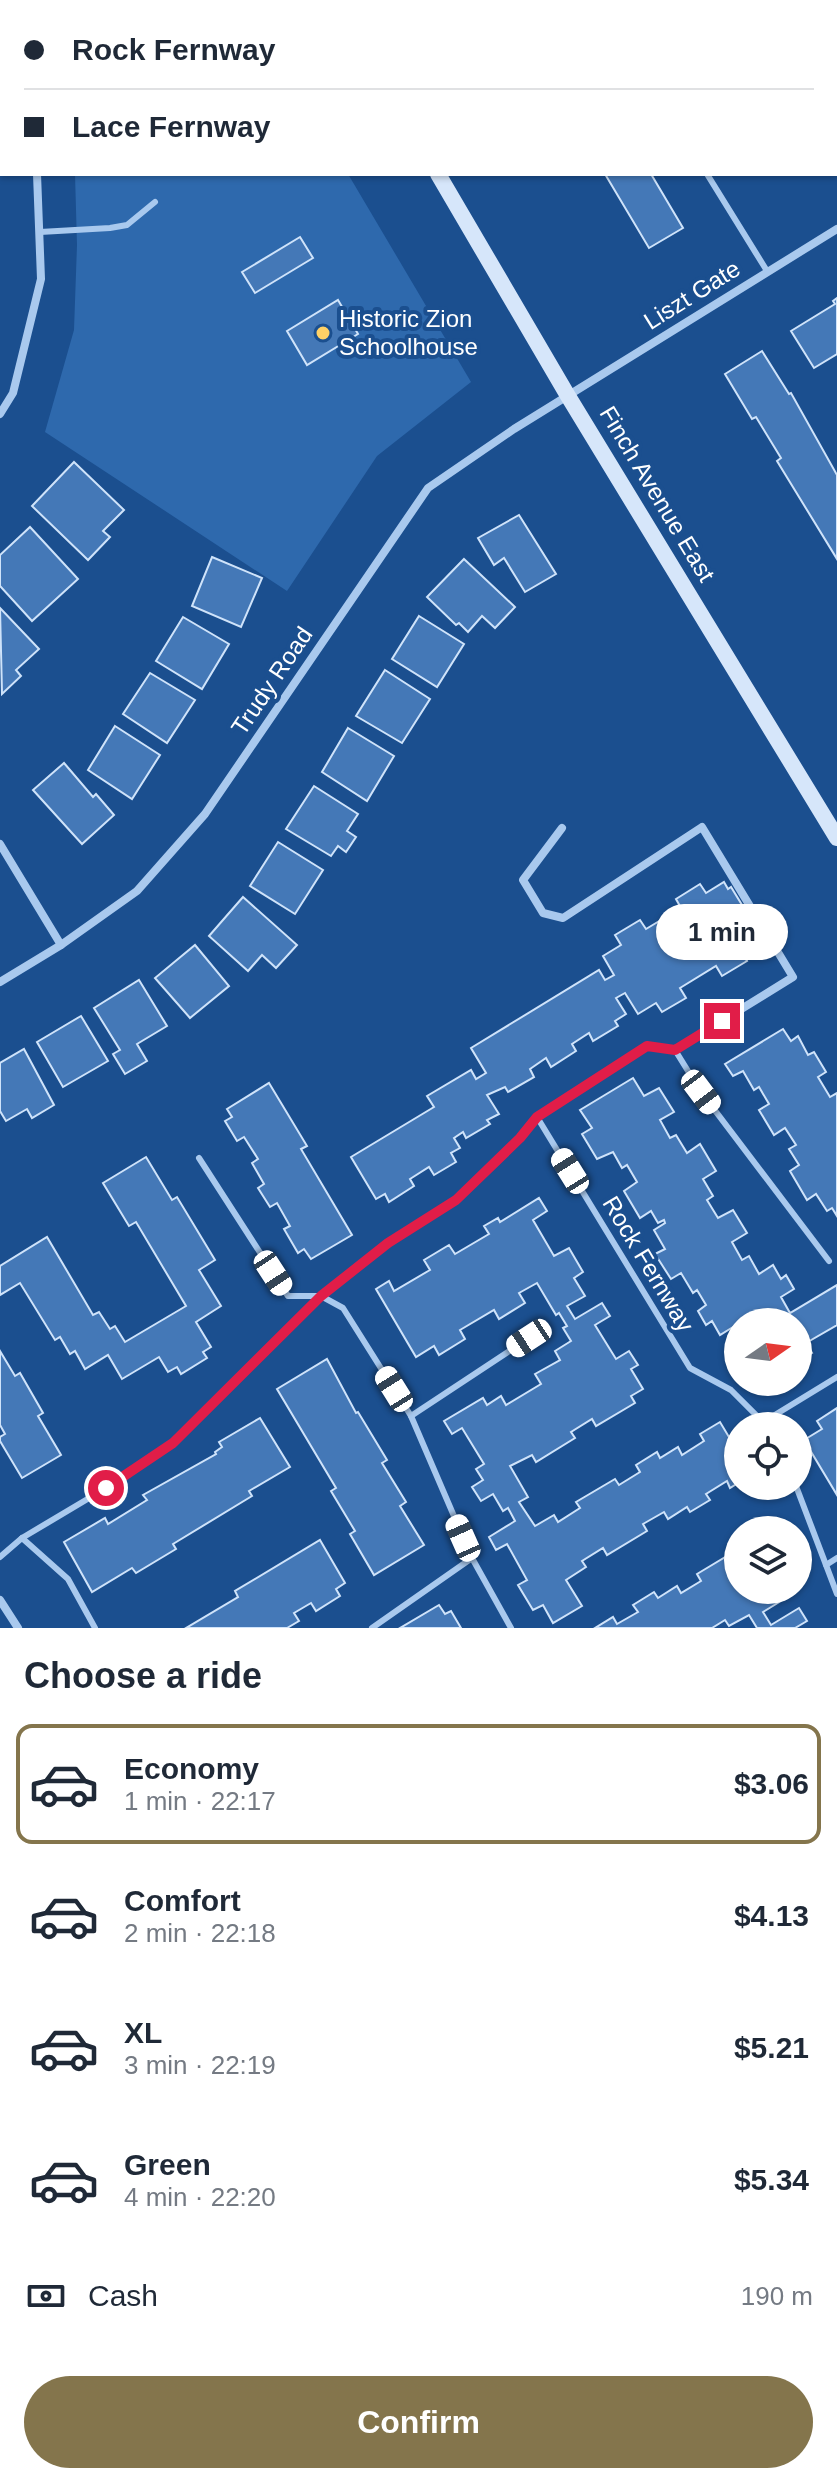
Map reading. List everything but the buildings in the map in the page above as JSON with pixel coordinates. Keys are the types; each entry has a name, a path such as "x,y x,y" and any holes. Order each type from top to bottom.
{"main road":[{"name":"Finch Avenue East","path":"439,176 568,396 837,838"}],"street":[{"path":"0,414 13,393 41,279 37,176"},
{"name":"Liszt Gate","path":"568,396 837,229"},
{"name":"Trudy Road","path":"0,982 61,945 137,891 205,814 428,488 568,396"},
{"path":"537,1117 647,1046 675,1050 793,977 702,827 563,918 543,913 523,880 562,828"},
{"path":"0,844 61,945"},
{"path":"0,1600 18,1628"}],"lane":[{"path":"708,176 767,271"},
{"path":"40,232 127,225 155,202"},
{"path":"675,1050 701,1092 829,1261"},
{"path":"0,1557 22,1538 106,1488 173,1443 321,1296 388,1243 456,1200 520,1138 537,1117"},
{"name":"Rock Fernway","path":"537,1117 690,1368 731,1390 754,1412"},
{"path":"199,1158 288,1296 321,1296 343,1308 411,1416 472,1558 511,1628"},
{"path":"411,1416 529,1338"},
{"path":"784,1412 837,1377"},
{"path":"801,1500 837,1594"},
{"path":"22,1538 68,1579 95,1628"},
{"path":"372,1628 472,1558"},
{"path":"826,1565 837,1558"}],"shaded area":[{"path":"75,176 349,176 471,382 377,456 287,591 45,432 74,330 77,245"}],"place":[{"name":"Historic Zion Schoolhouse","path":"323,333"}],"route":[{"path":"106,1488 173,1443 321,1296 388,1243 456,1200 520,1138 537,1117 647,1046 675,1050 722,1021"}]}
